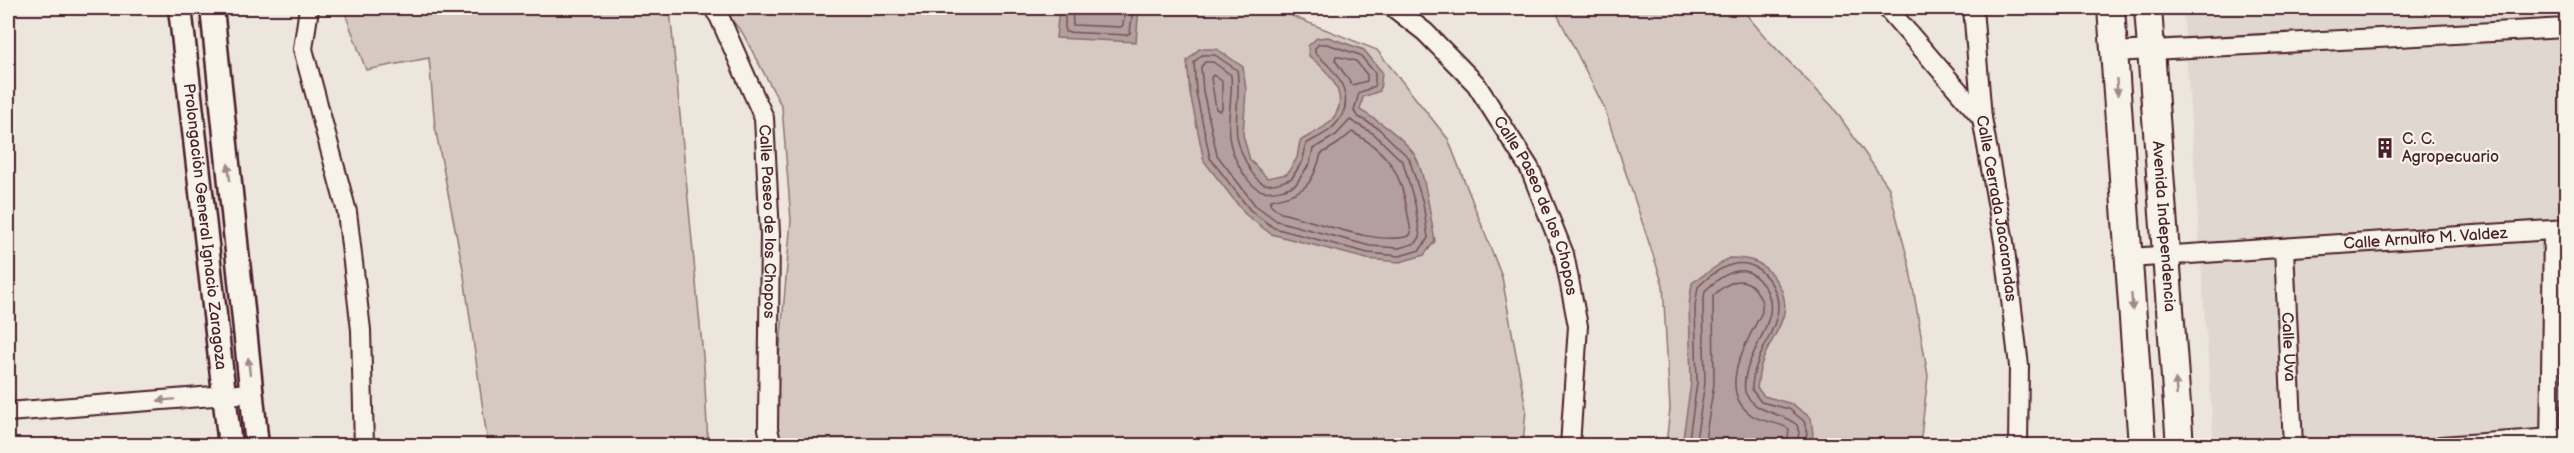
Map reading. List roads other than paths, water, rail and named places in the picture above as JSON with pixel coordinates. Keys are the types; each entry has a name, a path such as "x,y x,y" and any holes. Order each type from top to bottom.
{"main road":[{"path":"2111,8 2142,446"},
{"name":"Avenida Independencia","path":"2148,8 2180,446"}],"street":[{"name":"Prolongación General Ignacio Zaragoza","path":"180,8 230,446"},
{"name":"Prolongación General Ignacio Zaragoza","path":"212,8 257,446"},
{"path":"309,8 303,49 347,212 361,330 364,446"},
{"name":"Calle Paseo de los Chopos","path":"713,8 719,16 764,118 770,234 768,429 772,446"},
{"name":"Calle Paseo de los Chopos","path":"1394,8 1425,32 1476,84 1530,169 1539,190 1564,254 1578,326 1570,446"},
{"name":"Calle Cerrada Jacarandas","path":"1887,8 1982,118 2004,242 2019,366 2018,446"},
{"path":"1973,8 1982,118"},
{"path":"2114,52 2566,28"},
{"path":"2441,446 2555,440 2560,230"},
{"name":"Calle Arnulfo M. Valdez","path":"2128,258 2560,230"},
{"name":"Calle Uva","path":"2284,248 2293,446"},
{"path":"8,412 252,393"}],"water":[{"path":"1059,8 1139,8 1136,42 1056,38"},
{"path":"1328,37 1364,50 1382,72 1380,91 1363,97 1360,110 1396,135 1409,147 1418,162 1435,241 1424,255 1400,262 1367,259 1271,234 1245,214 1204,161 1190,93 1187,61 1199,49 1217,49 1243,67 1246,90 1243,135 1250,160 1267,178 1287,174 1297,158 1300,141 1325,126 1334,117 1339,107 1337,88 1332,79 1309,56 1308,46 1317,38"},
{"path":"1729,258 1748,259 1759,263 1773,276 1781,289 1784,300 1782,321 1761,365 1757,388 1764,396 1792,404 1811,418 1813,435 1808,445 1682,445 1691,383 1689,305 1692,283"}],"place":[{"name":"C. C. Agropecuario","path":"2385,148"}]}
